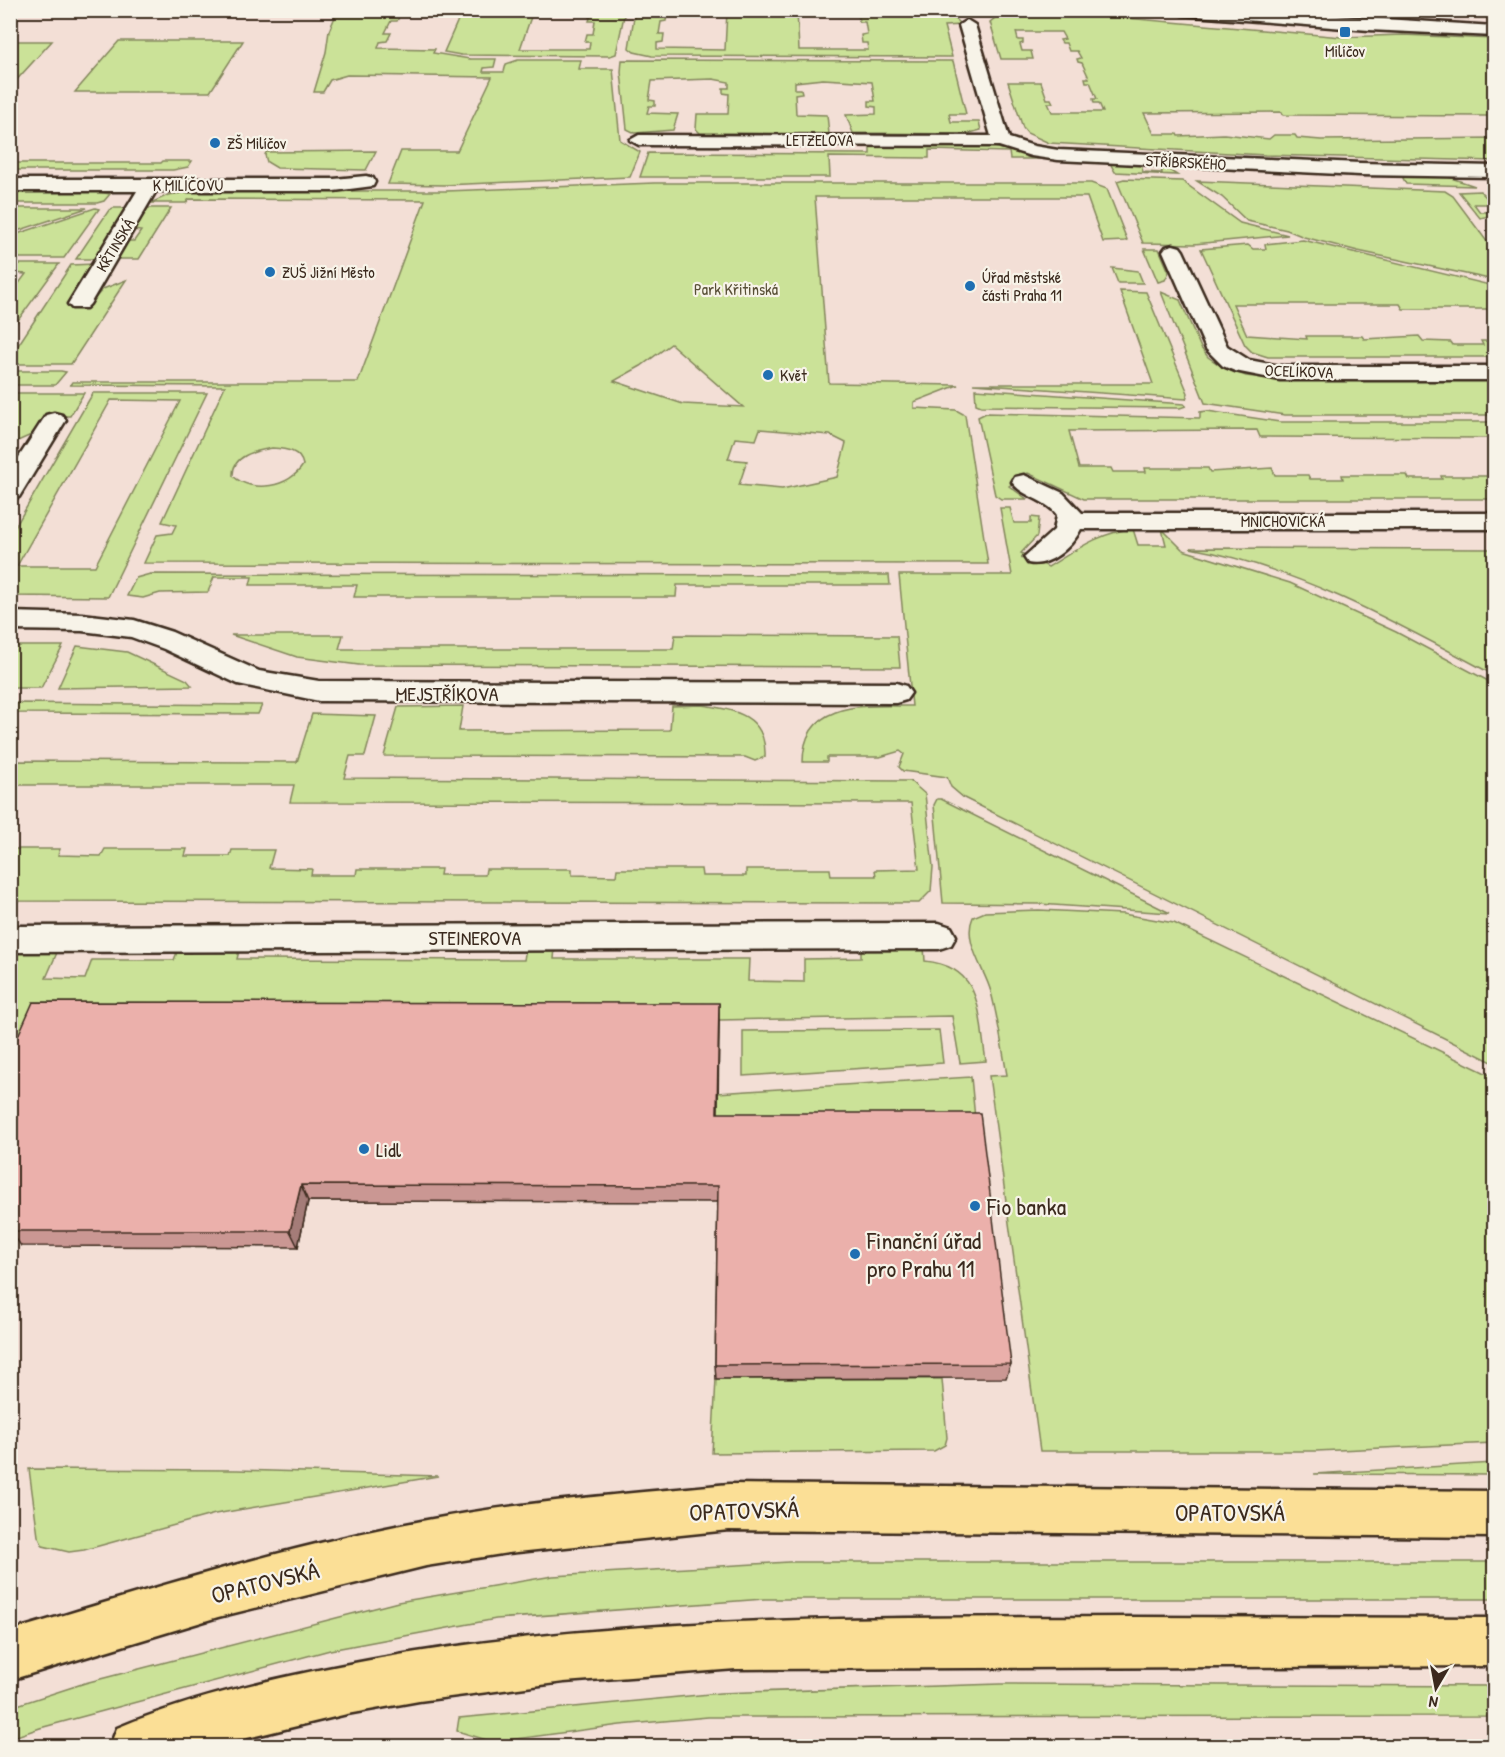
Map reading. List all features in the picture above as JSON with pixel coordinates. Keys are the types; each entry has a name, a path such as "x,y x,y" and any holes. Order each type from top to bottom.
{"main road":[{"name":"OPATOVSKÁ","path":"10,1656 218,1593 426,1543 508,1530 729,1507 1494,1514"},
{"path":"135,1746 170,1734 314,1697 438,1674 543,1659 713,1646 1012,1641 1494,1642"}],"street":[{"path":"1182,10 1369,25 1494,31"},
{"path":"967,25 1001,141"},
{"name":"LETZELOVA","path":"639,140 1001,141"},
{"name":"STŘÍBRSKÉHO","path":"1001,141 1031,151 1058,155 1491,176"},
{"name":"K MILÍČOVU","path":"10,185 334,185 366,182"},
{"name":"KŘTINSKÁ","path":"79,304 150,185"},
{"name":"OCELÍKOVA","path":"1173,251 1217,349 1231,361 1243,366 1280,373 1494,373"},
{"path":"10,492 54,420"},
{"path":"1024,482 1061,502 1071,521 1071,529 1065,537 1037,557"},
{"name":"MNICHOVICKÁ","path":"1071,521 1494,521"},
{"name":"MEJSTŘÍKOVA","path":"10,621 92,622 128,628 179,645 241,675 275,684 319,691 362,693 896,693"},
{"name":"STEINEROVA","path":"10,939 939,936"}],"green space":[{"path":"338,10 402,11 397,21 391,21 385,33 391,33 387,41 380,42 378,48 435,49 433,53 470,59 496,59 494,67 484,68 483,72 504,72 506,64 518,60 581,60 579,69 613,69 620,140 640,152 630,177 444,185 388,184 401,151 457,151 492,77 347,75 330,80 323,92 314,92 326,52 329,31"},
{"path":"1375,10 1379,14 1324,17 1268,11"},
{"path":"462,11 533,11 520,49 589,49 590,42 585,42 587,34 593,34 595,21 589,21 592,11 625,11 616,54 610,56 461,55 444,52"},
{"path":"635,11 668,11 666,21 661,22 659,34 664,34 663,42 657,43 657,49 725,50 727,11 797,11 799,50 868,50 867,43 862,43 861,35 867,34 865,22 859,22 858,11 947,11 961,25 944,26 952,57 652,56 634,52 629,48"},
{"path":"1004,11 1046,11 1342,37 1403,35 1494,39 1494,119 1487,116 1283,115 1282,112 1144,113 1154,134 1177,134 1178,136 1224,134 1269,139 1274,135 1295,135 1297,138 1321,140 1494,138 1494,161 1265,155 1049,143 1027,133 1023,128 1008,82 1041,82 1047,99 1051,99 1053,103 1048,103 1052,112 1103,112 1099,103 1094,103 1093,99 1097,99 1090,82 1086,82 1085,78 1089,78 1082,63 1077,59 1081,58 1077,51 1069,51 1066,43 1062,43 1060,40 1065,39 1061,32 1016,32 1018,40 1023,40 1020,44 1022,51 1031,51 1033,59 1001,59 990,22"},
{"path":"1387,11 1494,11 1494,18 1398,15"},
{"path":"10,41 52,41 11,86"},
{"path":"119,41 243,41 210,92 75,92"},
{"path":"622,60 953,61 966,114 949,114 951,122 979,122 981,130 966,134 853,133 846,115 876,114 876,107 869,106 869,101 875,101 872,82 823,79 795,82 795,89 801,89 802,93 795,94 796,114 827,115 829,134 700,133 696,129 697,114 728,114 729,94 723,93 723,88 729,88 729,82 713,79 652,81 649,100 655,101 655,106 649,106 647,113 678,114 673,130 635,133 627,129 621,72"},
{"path":"870,147 994,147 1041,159 1010,159 1009,152 929,150 929,158 829,157 830,177 640,177 648,153 870,154"},
{"path":"376,151 366,170 277,168 267,162 265,155 266,152"},
{"path":"163,161 192,161 188,167 173,170 11,170 11,163 161,163"},
{"path":"1110,163 1141,164 1143,172 1162,173 1161,165 1177,175 1115,172"},
{"path":"1401,174 1448,177 1475,186 1406,184"},
{"path":"1124,179 1182,181 1240,223 1288,235 1194,244 1143,243 1117,181"},
{"path":"1197,181 1445,191 1453,196 1494,251 1494,280 1358,251 1247,221 1222,197"},
{"name":"Park Křitinská","path":"654,183 1091,183 1107,189 1127,240 1103,242 1087,197 815,197 829,383 958,385 914,402 914,408 956,410 965,415 988,564 144,563 157,535 172,533 176,525 162,522 225,386 70,385 72,382 358,382 425,200 189,199 186,203 151,203 168,195 196,191 446,191","holes":["671,344 743,407 683,404 614,381 641,366","760,429 830,435 846,443 837,477 782,489 739,485 747,461 728,459 735,438 756,440","272,448 292,451 299,456 303,465 297,473 280,483 270,486 250,485 233,476 236,463 252,453"]},
{"path":"1480,191 1493,204 1474,204 1480,212 1494,212 1494,215 1480,218 1459,192"},
{"path":"11,193 110,194 104,201 97,203 11,203"},
{"path":"11,208 87,208 11,233"},
{"path":"95,208 99,209 64,258 11,258 11,236"},
{"path":"128,208 98,259 76,259 109,210"},
{"path":"146,208 171,208 139,259 119,259 118,256 126,241 134,241 141,231 132,230"},
{"path":"1303,240 1494,286 1494,320 1487,309 1403,309 1400,304 1233,304 1247,335 1307,339 1306,336 1362,336 1364,339 1419,336 1423,341 1451,342 1453,345 1483,345 1481,341 1494,341 1494,357 1268,357 1252,352 1245,345 1201,249 1248,245 1253,249 1266,249 1265,244"},
{"path":"1144,249 1159,249 1169,272 1165,280 1158,282"},
{"path":"11,264 59,264 11,330 11,294 26,274 11,273"},
{"path":"94,264 72,306 88,306 103,289 126,280 71,364 11,364 11,356 71,265"},
{"path":"1112,268 1138,271 1143,283 1118,283"},
{"path":"1120,291 1146,292 1188,393 1186,399 973,384 1153,384"},
{"path":"1161,292 1180,300 1201,348 1208,357 1224,368 1246,376 1289,381 1494,381 1494,415 1285,415 1205,403"},
{"path":"11,371 66,372 55,385 11,385"},
{"path":"975,389 1184,404 1186,406 1180,408 981,406 976,404"},
{"path":"11,393 84,393 70,416 48,416 38,432 11,444"},
{"path":"93,393 207,393 108,597 11,596 11,534","holes":["111,400 180,401 95,566 17,566"]},
{"path":"1207,411 1280,422 1494,422 1494,438 1260,437 1257,430 1069,431 1079,468 1111,468 1113,472 1146,472 1145,468 1208,468 1210,472 1272,468 1275,475 1308,475 1310,479 1343,479 1342,475 1407,475 1409,479 1442,479 1441,476 1494,476 1494,499 1084,499 1028,473 1009,486 1027,499 1001,499 995,495 978,417 986,413 1200,418 1200,412"},
{"path":"1000,508 1010,508 1014,523 1031,523 1031,517 1039,518 1037,536 1021,553 1048,567 1099,538 1121,531 1133,529 1138,545 1166,545 1162,529 1183,550 1290,583 1396,632 1494,684 1494,1063 964,798 951,787 947,777 903,771 899,767 904,754 900,751 880,757 827,757 827,762 803,762 806,742 814,727 826,717 841,710 858,707 912,706 899,575 1012,575"},
{"path":"1190,548 1494,549 1494,675 1384,617 1308,583 1230,557"},
{"path":"150,574 889,575 890,585 677,585 676,597 354,597 357,585 250,585 252,577 214,577 208,592 160,593 143,598 127,596 136,578"},
{"path":"231,635 343,635 339,649 673,649 675,635 897,636 900,667 359,665 297,657"},
{"path":"11,646 63,646 41,688 11,688"},
{"path":"77,646 127,652 187,680 192,686 58,688"},
{"path":"11,703 262,705 258,714 11,713"},
{"path":"701,705 737,712 755,724 761,732 765,757 755,761 745,757 384,756 398,707 463,706 459,731 670,730 672,706"},
{"path":"312,714 376,716 365,756 350,756 344,778 910,781 925,794 933,867 931,891 919,903 11,901 11,849 60,849 58,855 101,856 105,849 187,849 185,856 230,856 232,850 274,850 269,868 312,869 311,875 356,875 357,869 441,869 440,875 485,875 486,869 572,869 572,875 616,876 617,869 701,869 702,876 746,876 746,869 830,869 831,876 876,876 875,870 919,869 911,803 290,802 294,785 11,785 11,761 297,762"},
{"path":"937,799 1170,913 1039,904 943,903 934,805"},
{"path":"1039,910 1123,914 1174,923 1494,1077 1494,1443 1316,1451 1040,1451 989,1076 1007,1075 991,992 970,936 973,917 985,912"},
{"path":"179,947 240,947 237,959 524,960 526,948 555,948 554,959 749,959 748,981 804,982 804,959 861,958 861,948 924,947 925,961 944,965 958,973 968,983 979,1010 986,1061 960,1063 952,1016 719,1020 43,1018 11,1055 10,961 14,961 20,948 59,948 46,978 85,979 92,960 174,960"},
{"path":"939,1030 943,1063 743,1076 743,1031"},
{"path":"971,1077 976,1129 717,1128 717,1093"},
{"path":"716,1379 942,1379 947,1438 945,1445 934,1451 712,1453"},
{"path":"1494,1463 1494,1475 1314,1474"},
{"path":"29,1469 237,1470 438,1476 215,1514 84,1550 69,1552 43,1546 38,1536"},
{"path":"789,1562 1494,1562 1494,1599 764,1599 496,1619 330,1650 40,1728 11,1738 11,1707 85,1683 398,1602 553,1576"},
{"path":"1000,1684 1494,1686 1494,1716 708,1717 620,1725 493,1742 457,1731 459,1718 720,1693"}],"building":[{"name":"Lidl","path":"33,1002 719,1003 717,1113 980,1113 1011,1364 715,1365 718,1186 301,1185 290,1231 10,1231 10,1054"}],"place":[{"name":"Milíčov","path":"1345,32"},
{"name":"ZŠ Milíčov","path":"215,143"},
{"name":"ZUŠ Jižní Město","path":"270,272"},
{"name":"Úřad městské části Praha 11","path":"970,286"},
{"name":"Květ","path":"768,375"},
{"name":"Lidl","path":"364,1149"},
{"name":"Fio banka","path":"975,1206"},
{"name":"Finanční úřad pro Prahu 11","path":"855,1254"}]}
